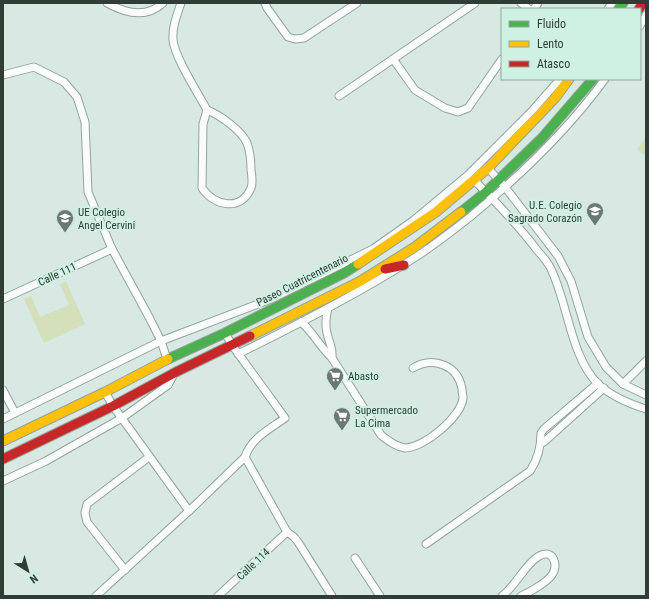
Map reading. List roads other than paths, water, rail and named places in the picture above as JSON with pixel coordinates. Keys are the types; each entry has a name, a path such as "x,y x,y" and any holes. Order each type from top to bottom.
{"street":[{"path":"107,3 119,10 134,13 149,12 163,3"},
{"path":"181,3 175,22 173,39 175,51 207,110 226,120 246,142 251,163 252,187 247,196 239,202 227,204 217,202 207,195 202,188 203,124 207,110"},
{"path":"265,3 288,37 295,39 304,38 310,35 357,3"},
{"path":"339,96 475,3"},
{"path":"641,24 646,15"},
{"path":"393,59 416,90 446,108 458,112 468,108 501,60"},
{"path":"3,76 34,67 64,82 77,97 85,122 88,192 112,249 149,317 167,359"},
{"name":"Paseo Cuatricentenario","path":"3,441 344,273 385,248 436,212 536,107 559,80"},
{"name":"Paseo Cuatricentenario","path":"3,419 160,342 271,299 373,248 474,180 509,147 555,98 569,80"},
{"path":"502,183 592,80"},
{"path":"238,354 328,308 404,265 440,241 502,183 567,127 604,80"},
{"path":"497,147 509,147"},
{"path":"488,168 502,183 558,256 571,281 588,338 606,367 623,384 646,395"},
{"path":"474,180 530,240 549,265 560,288 576,344 584,365 601,386 614,395 646,409"},
{"path":"3,459 113,406 176,372 359,282 415,247 489,195"},
{"path":"373,248 385,248"},
{"name":"Calle 111","path":"3,299 112,249"},
{"path":"379,270 404,265"},
{"path":"328,308 326,332 333,349 332,358"},
{"path":"301,322 307,327 323,350 332,358 381,435 389,441 404,448 416,446 441,430 456,415 463,399 461,383 454,373 445,365 432,362 420,364 413,368"},
{"path":"96,596 189,511 245,457 251,444 285,418 238,354 225,332"},
{"path":"623,384 646,361"},
{"path":"3,481 46,462 122,418 168,385 176,372"},
{"path":"426,544 530,470 535,464 541,443 540,433 601,386"},
{"path":"3,390 15,413"},
{"path":"105,392 113,406 149,457 189,511"},
{"path":"125,570 87,522 85,513 87,504 149,457"},
{"path":"245,457 287,532 298,542 332,596"},
{"name":"Calle 114","path":"222,595 287,532"},
{"path":"502,596 514,585 538,556 544,553 548,554 554,559 555,564 551,575 531,591 522,596"},
{"path":"355,558 380,596"}],"place":[{"name":"U.E. Colegio Sagrado Corazón","path":"595,226"},
{"name":"UE Colegio Angel Cervini","path":"65,233"},
{"name":"Abasto","path":"335,391"},
{"name":"Supermercado La Cima","path":"342,431"}]}
